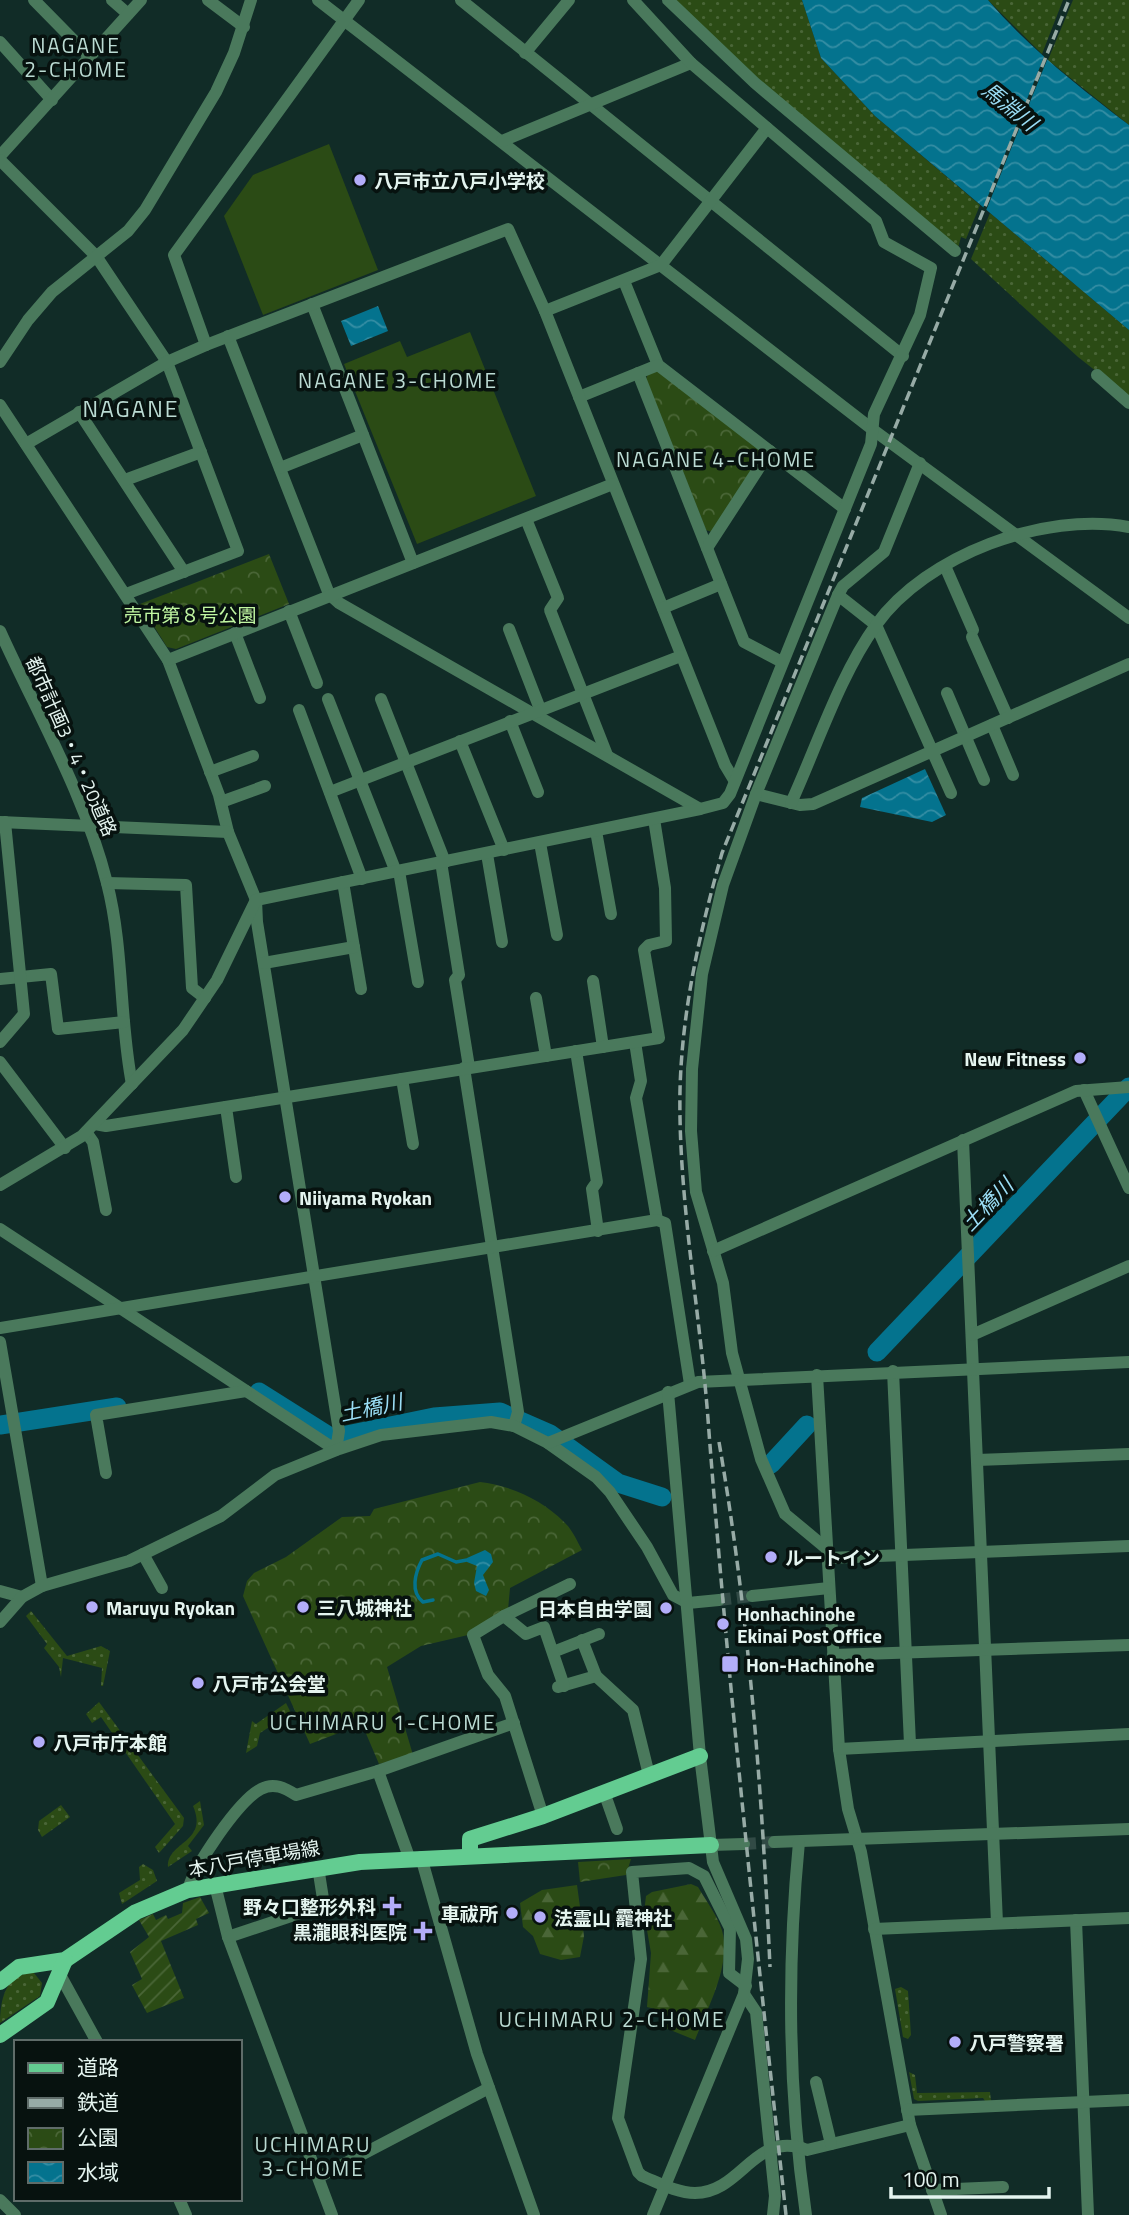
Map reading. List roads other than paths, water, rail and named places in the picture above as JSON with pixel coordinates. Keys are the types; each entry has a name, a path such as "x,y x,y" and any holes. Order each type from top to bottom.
{"main road":[{"path":"470,1855 470,1839 543,1815 700,1756"},
{"name":"本八戸停車場線","path":"0,1982 19,1967 62,1967 136,1912 188,1890 318,1867 415,1857 711,1845"},
{"path":"0,2035 47,2002 62,1967"}],"street":[{"path":"34,0 90,57"},
{"path":"111,0 128,14"},
{"path":"126,594 238,551 167,362 96,256 0,158 141,0"},
{"path":"208,0 244,27"},
{"path":"0,362 28,320 52,292 128,231 145,210 216,92 244,27 251,0"},
{"path":"318,0 872,429 1129,618"},
{"path":"206,345 174,256 359,0"},
{"path":"460,0 903,356"},
{"path":"525,53 569,0"},
{"path":"256,900 699,809 723,803 730,794 871,444 874,414 920,315 931,268 884,242 876,221 691,63 633,0"},
{"path":"668,0 755,83 955,251"},
{"path":"1,45 52,100"},
{"path":"502,141 691,63"},
{"path":"545,312 661,265 767,128"},
{"path":"26,444 167,362 508,229 545,312 725,765 734,780"},
{"path":"624,281 658,365 845,509"},
{"path":"312,304 413,563"},
{"path":"228,337 329,594 536,711 699,809"},
{"path":"579,397 658,365"},
{"path":"638,373 748,647 782,662"},
{"path":"1097,376 1129,403"},
{"path":"0,405 168,660 210,772 228,832 256,900 340,1431 336,1450"},
{"path":"79,412 184,572"},
{"path":"280,468 363,435"},
{"path":"707,548 770,451"},
{"path":"125,480 201,452"},
{"path":"920,463 884,552 843,586 838,595 754,798 723,886 702,974 692,1069 691,1131 696,1192 723,1283 738,1379 746,1395 761,1460 785,1514 827,1553 901,1555 1129,1546"},
{"path":"168,660 329,594 613,484"},
{"path":"526,519 558,598 550,610 607,755"},
{"path":"791,803 850,672 876,625 907,592 945,566 1016,534 1075,524 1129,527"},
{"path":"945,566 1008,718"},
{"path":"663,608 721,584"},
{"path":"838,595 876,625 951,793"},
{"path":"289,611 317,683"},
{"path":"509,629 536,711"},
{"name":"都市計画3・4・20道路","path":"0,631 89,825 107,883 118,938 132,1084"},
{"path":"235,633 260,698"},
{"path":"330,792 681,656"},
{"path":"730,794 813,804 1129,664"},
{"path":"947,693 984,780"},
{"path":"328,699 398,871 418,982"},
{"path":"381,699 443,862 460,975 455,980 491,1250 518,1412 514,1426"},
{"path":"299,710 362,879"},
{"path":"510,721 538,792"},
{"path":"992,725 1013,775"},
{"path":"460,741 504,850"},
{"path":"210,772 253,756"},
{"path":"220,802 265,786"},
{"path":"91,1128 659,1038 644,950 649,945 666,941 666,888 654,819"},
{"path":"0,1042 24,1014 2,822 228,832"},
{"path":"596,831 611,914"},
{"path":"540,843 556,935"},
{"path":"487,853 502,942"},
{"path":"107,883 186,885 192,988 205,998"},
{"path":"343,883 361,989"},
{"path":"0,1185 65,1148 91,1128 183,1030 205,998 256,900"},
{"path":"264,963 354,947"},
{"path":"0,979 51,974 58,1029 124,1022"},
{"path":"593,981 603,1047"},
{"path":"536,998 546,1056"},
{"path":"635,1042 641,1081 636,1098 657,1220"},
{"path":"576,1051 597,1182 592,1189 598,1231"},
{"path":"0,1062 65,1148"},
{"path":"402,1079 413,1144"},
{"path":"713,1251 963,1140 1084,1090 1127,1087"},
{"path":"1084,1090 1129,1188"},
{"path":"226,1107 236,1177"},
{"path":"91,1128 106,1210"},
{"path":"963,1140 998,1923"},
{"path":"0,1328 116,1307 491,1250 657,1220 666,1223 690,1384"},
{"path":"0,1229 336,1450"},
{"path":"972,1335 1129,1266"},
{"path":"0,1342 42,1586"},
{"path":"548,1443 690,1384 893,1371 1129,1362"},
{"path":"893,1371 910,1744"},
{"path":"817,1375 839,1749 848,1809 857,1840 910,2125 941,2215"},
{"path":"106,1473 96,1415 246,1391"},
{"path":"653,2215 745,1990 746,1939 719,1883 711,1845 700,1756 668,1392"},
{"path":"0,1622 22,1597 42,1586 143,1555 221,1516 275,1475 336,1450 381,1435 491,1422 514,1426 548,1443 596,1477 610,1492 647,1547 673,1595 688,1603 719,1600"},
{"path":"977,1460 1129,1454"},
{"path":"143,1555 162,1588"},
{"path":"543,1815 505,1696 488,1675 473,1635 503,1616 570,1584"},
{"path":"752,1596 829,1588"},
{"path":"0,1591 22,1597"},
{"path":"503,1616 526,1633 544,1627 553,1652 560,1687 596,1676"},
{"path":"553,1652 599,1634"},
{"path":"582,1640 596,1676 633,1710 649,1775"},
{"path":"833,1655 1129,1644"},
{"path":"188,1890 192,1874 203,1855 249,1798 262,1788 282,1786 296,1795 378,1771 514,1723"},
{"path":"839,1749 1129,1734"},
{"path":"378,1771 415,1857 489,2088 534,2215"},
{"path":"604,1792 617,1829"},
{"path":"774,1842 1129,1829"},
{"path":"799,1842 790,1983 798,2146 806,2215"},
{"path":"711,1845 744,1844"},
{"path":"228,1937 324,1905 318,1867"},
{"path":"773,2215 775,2196 770,2147 756,2012 745,1990 729,1973 730,1928 704,1875 689,1868 632,1872 641,1959 618,2125 638,2172 683,2192 698,2193 713,2189 739,2173 770,2147 798,2146 807,2150 910,2125"},
{"path":"215,1885 228,1937 332,2215"},
{"path":"874,1929 1129,1918"},
{"path":"1076,1920 1088,2215"},
{"path":"62,1967 96,2040"},
{"path":"816,2082 831,2144"},
{"path":"319,2177 489,2088"},
{"path":"907,2110 1129,2101"},
{"path":"932,2190 1003,2187"},
{"path":"0,2200 15,2215"}],"water":[{"name":"馬淵川","path":"802,0 988,0 1037,51 1129,125 1129,330 875,116 821,58"},
{"path":"378,306 388,331 351,346 341,321"},
{"path":"925,769 946,815 932,822 860,807 862,798"},
{"path":"485,1550 491,1554 493,1562 483,1575 489,1590 486,1596 476,1591 474,1583 477,1566 467,1562 467,1558"}],"waterway":[{"name":"土橋川","path":"877,1352 1129,1087"},
{"name":"土橋川","path":"259,1392 332,1438 434,1417 500,1412 550,1434 618,1483 662,1497"},
{"name":"土橋川","path":"0,1425 117,1407"},
{"name":"土橋川","path":"771,1464 807,1425"},
{"path":"433,1600 423,1602 416,1593 416,1576 422,1560 438,1554 456,1562 467,1560"}],"tunnel":[{"path":"719,1600 752,1596"},
{"path":"744,1844 774,1842"}],"railway":[{"path":"786,2215 744,1817 704,1378 682,1171 680,1090 684,1030 706,912 722,853 1069,0"},
{"path":"719,1442 753,1704 770,1967"}],"place":[{"name":"八戸市立八戸小学校","path":"360,180"},
{"name":"New Fitness","path":"1080,1058"},
{"name":"Niiyama Ryokan","path":"285,1197"},
{"name":"ルートイン","path":"771,1557"},
{"name":"Maruyu Ryokan","path":"92,1607"},
{"name":"三八城神社","path":"303,1607"},
{"name":"日本自由学園","path":"666,1608"},
{"name":"Honhachinohe Ekinai Post Office","path":"723,1624"},
{"name":"Hon-Hachinohe","path":"730,1664"},
{"name":"八戸市公会堂","path":"198,1683"},
{"name":"八戸市庁本館","path":"39,1742"},
{"name":"野々口整形外科","path":"392,1906"},
{"name":"車祓所","path":"512,1913"},
{"name":"法霊山 龗神社","path":"540,1917"},
{"name":"黒瀧眼科医院","path":"423,1931"},
{"name":"八戸警察署","path":"955,2042"}],"district":[{"name":"NAGANE 2-CHOME","path":"76,57"},
{"name":"NAGANE 3-CHOME","path":"398,380"},
{"name":"NAGANE","path":"131,408"},
{"name":"NAGANE 4-CHOME","path":"716,459"},
{"name":"UCHIMARU 1-CHOME","path":"383,1722"},
{"name":"UCHIMARU 2-CHOME","path":"612,2019"},
{"name":"UCHIMARU 3-CHOME","path":"313,2156"}],"park label":[{"name":"売市第８号公園","path":"190,614"}]}
